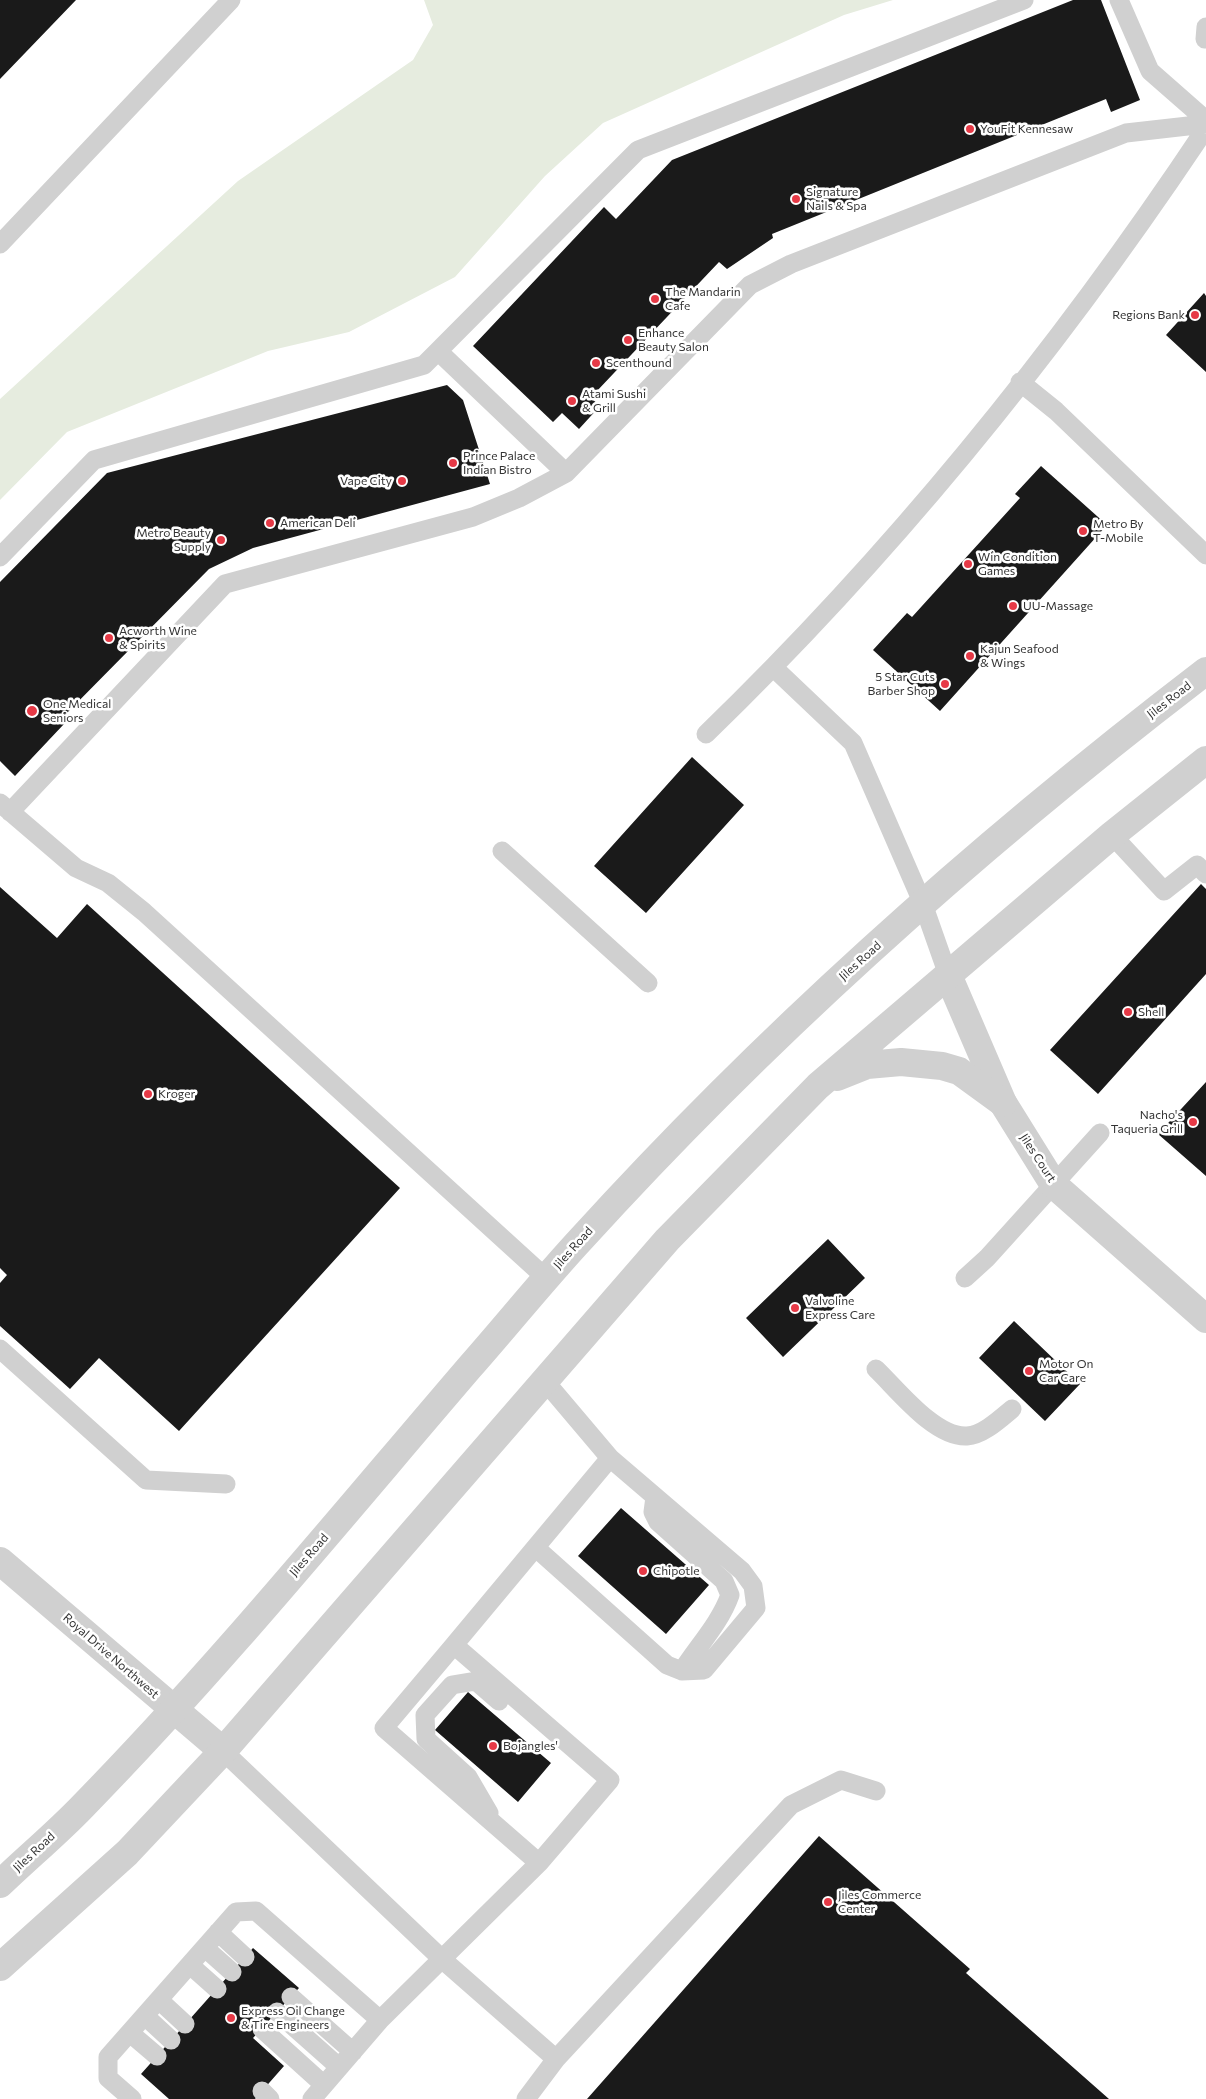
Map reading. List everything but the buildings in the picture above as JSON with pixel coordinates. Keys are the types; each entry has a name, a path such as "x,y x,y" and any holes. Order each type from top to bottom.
{"street":[{"name":"Jiles Road","path":"0,1884 80,1809 173,1709 250,1623 546,1278 664,1149 741,1072 827,991 924,904 1083,768 1206,671"},
{"path":"0,1967 127,1853 223,1751 667,1240 818,1086 1112,835 1206,760"},
{"name":"Jiles Court","path":"948,975 1003,1103 1054,1185 1206,1319"},
{"path":"818,1086 867,1065 901,1062 959,1071 1003,1103"},
{"name":"Royal Drive Northwest","path":"0,1561 223,1751"}],"lane":[{"path":"0,244 231,0"},
{"path":"0,556 94,460 424,365 638,150 1024,0"},
{"path":"1119,0 1150,71 1206,122"},
{"path":"546,1278 144,912 108,883 76,868 5,808 224,584 473,517 519,498 566,472 750,285 791,264 1126,133 1206,122"},
{"path":"706,734 774,668 976,443 1020,382 1142,225 1206,128"},
{"path":"438,351 566,472"},
{"path":"1020,382 1056,412 1206,555"},
{"path":"774,668 853,743 924,904 948,975"},
{"path":"1112,835 1164,891 1197,865 1206,874"},
{"path":"502,852 648,983"},
{"path":"965,1278 987,1258 1100,1133"},
{"path":"0,1349 146,1480 226,1484"},
{"path":"876,1369 940,1430 953,1435 968,1436 982,1430 1012,1409"},
{"path":"536,1548 667,1666 682,1671 704,1670 756,1608 753,1586 742,1571 610,1458 544,1380"},
{"path":"539,1863 384,1728 610,1458"},
{"path":"655,1496 653,1512 658,1522 711,1567 724,1581 730,1595 722,1615 701,1641 682,1671"},
{"path":"312,2099 380,2020 443,1960 539,1863 610,1780 454,1645"},
{"path":"498,1827 468,1777 426,1739 426,1715 452,1685 476,1681 515,1714 568,1743"},
{"path":"223,1751 443,1960 556,2059"},
{"path":"526,2099 556,2059 791,1805 842,1780 876,1792"},
{"path":"132,2099 108,2078 108,2057 236,1912 256,1911 380,2020"},
{"path":"218,1932 246,1957"},
{"path":"205,1948 232,1972"},
{"path":"190,1964 217,1989"},
{"path":"291,1997 352,2052"},
{"path":"159,2000 185,2024"},
{"path":"277,2012 339,2067"},
{"path":"145,2016 171,2040"},
{"path":"262,2029 324,2085"},
{"path":"130,2033 157,2056"}],"shaded area":[{"path":"424,0 893,0 844,15 603,123 545,176 455,277 349,332 268,351 67,432 0,500 0,399 238,181 413,60 433,25"}],"place":[{"name":"YouFit Kennesaw","path":"970,129"},
{"name":"Signature Nails & Spa","path":"796,199"},
{"name":"The Mandarin Cafe","path":"655,299"},
{"name":"Regions Bank","path":"1195,315"},
{"name":"Enhance Beauty Salon","path":"628,340"},
{"name":"Scenthound","path":"596,363"},
{"name":"Atami Sushi & Grill","path":"572,401"},
{"name":"Prince Palace Indian Bistro","path":"453,463"},
{"name":"Vape City","path":"402,481"},
{"name":"American Deli","path":"270,523"},
{"name":"Metro By T-Mobile","path":"1083,531"},
{"name":"Metro Beauty Supply","path":"221,540"},
{"name":"Win Condition Games","path":"968,564"},
{"name":"UU-Massage","path":"1013,606"},
{"name":"Acworth Wine & Spirits","path":"109,638"},
{"name":"Kajun Seafood & Wings","path":"970,656"},
{"name":"5 Star Cuts Barber Shop","path":"945,684"},
{"name":"One Medical Seniors","path":"32,711"},
{"name":"Shell","path":"1128,1012"},
{"name":"Kroger","path":"148,1094"},
{"name":"Nacho's Taqueria Grill","path":"1193,1122"},
{"name":"Valvoline Express Care","path":"795,1308"},
{"name":"Motor On Car Care","path":"1029,1371"},
{"name":"Chipotle","path":"643,1571"},
{"name":"Bojangles'","path":"493,1746"},
{"name":"Jiles Commerce Center","path":"828,1902"},
{"name":"Express Oil Change & Tire Engineers","path":"231,2018"}]}
